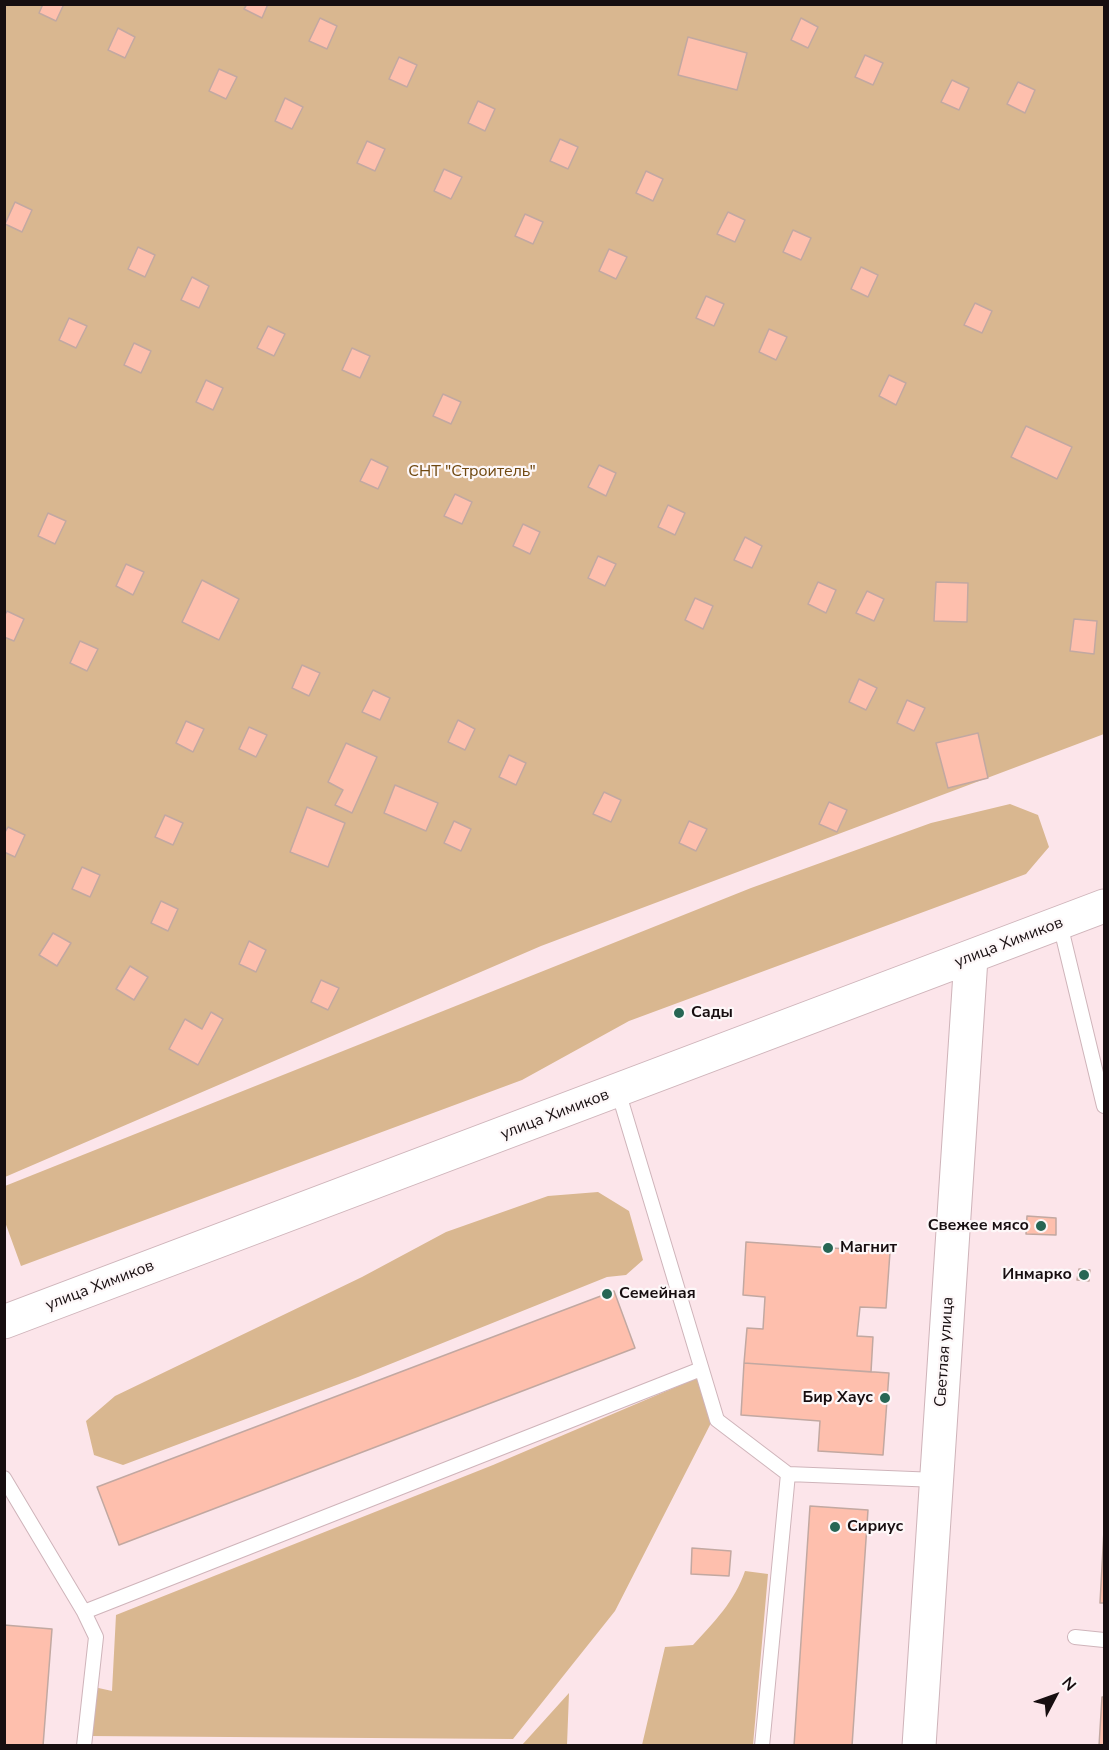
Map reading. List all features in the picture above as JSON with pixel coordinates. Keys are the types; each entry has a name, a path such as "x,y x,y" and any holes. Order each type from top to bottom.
{"main road":[{"name":"улица Химиков","path":"4,1322 1104,906"},
{"name":"Светлая улица","path":"919,1746 970,958"}],"lane":[{"path":"1060,924 1104,1106"},
{"path":"618,1091 717,1420 788,1474 937,1480"},
{"path":"84,1612 702,1369"},
{"path":"762,1746 788,1474"},
{"path":"4,1478 84,1612 96,1637 84,1746"},
{"path":"1075,1637 1104,1640"}],"green space":[{"name":"СНТ \"Строитель\"","path":"5,5 1104,5 1104,734 541,946 5,1177"},
{"path":"1010,804 1038,815 1049,847 1026,874 629,1021 522,1080 21,1266 5,1222 5,1186 751,888 931,823"},
{"path":"598,1192 629,1211 643,1260 626,1275 607,1277 358,1377 123,1465 94,1455 86,1421 115,1396 362,1277 446,1232 548,1196"},
{"path":"697,1378 712,1421 615,1611 513,1739 88,1736 94,1687 112,1691 116,1615 493,1465"},
{"path":"745,1571 768,1574 753,1745 642,1745 665,1647 693,1645 730,1602"},
{"path":"569,1693 567,1745 522,1745"}],"building":[{"path":"43,4 64,4 56,21 39,13"},
{"path":"247,4 268,4 262,18 244,9"},
{"path":"320,18 337,26 327,49 309,41"},
{"path":"801,18 818,27 808,48 791,40"},
{"path":"118,28 135,37 125,58 108,50"},
{"path":"688,37 747,53 737,90 678,75"},
{"path":"865,55 883,63 873,85 855,77"},
{"path":"399,57 417,65 407,87 389,79"},
{"path":"219,69 237,77 226,99 209,91"},
{"path":"952,80 969,88 959,110 941,102"},
{"path":"1018,82 1035,90 1025,113 1007,104"},
{"path":"285,98 303,107 292,129 275,121"},
{"path":"478,101 495,109 485,131 468,123"},
{"path":"560,139 578,147 568,169 550,161"},
{"path":"367,141 385,149 375,171 357,163"},
{"path":"444,169 462,177 451,199 434,191"},
{"path":"646,171 663,179 653,201 636,193"},
{"path":"15,202 32,210 22,232 5,224"},
{"path":"728,212 745,220 735,242 717,234"},
{"path":"525,214 543,222 533,244 515,236"},
{"path":"793,230 811,238 801,260 783,252"},
{"path":"138,247 155,255 145,277 128,269"},
{"path":"609,249 627,257 616,279 599,271"},
{"path":"861,267 878,275 868,297 851,289"},
{"path":"192,277 209,286 199,308 181,300"},
{"path":"706,296 724,304 714,326 696,318"},
{"path":"975,303 992,311 982,333 964,325"},
{"path":"69,318 87,326 76,348 59,340"},
{"path":"268,326 285,334 274,356 257,348"},
{"path":"769,329 787,337 776,360 759,352"},
{"path":"134,343 151,351 141,373 124,365"},
{"path":"352,348 370,356 360,378 342,370"},
{"path":"889,375 906,383 896,405 879,396"},
{"path":"206,380 223,388 213,410 196,402"},
{"path":"443,394 461,402 451,424 433,416"},
{"path":"1026,426 1072,447 1057,479 1011,457"},
{"path":"371,459 388,467 378,489 360,481"},
{"path":"599,465 616,473 606,496 588,487"},
{"path":"455,494 472,502 462,524 444,516"},
{"path":"668,505 685,513 675,535 658,527"},
{"path":"48,513 66,521 55,544 38,536"},
{"path":"523,524 540,532 530,554 513,546"},
{"path":"745,537 762,546 752,568 734,560"},
{"path":"598,556 616,564 605,586 588,578"},
{"path":"126,564 144,572 133,595 116,586"},
{"path":"202,580 239,599 219,640 182,622"},
{"path":"818,582 836,590 826,613 808,604"},
{"path":"936,582 968,583 967,622 934,621"},
{"path":"867,591 884,599 874,621 856,613"},
{"path":"695,598 713,606 703,629 685,620"},
{"path":"7,611 24,619 14,641 4,637 4,616"},
{"path":"1074,619 1097,621 1094,654 1070,651"},
{"path":"80,641 98,649 87,671 70,663"},
{"path":"302,665 320,673 309,696 292,688"},
{"path":"859,679 877,688 866,710 849,702"},
{"path":"373,690 390,698 380,720 362,712"},
{"path":"907,700 925,708 914,731 897,723"},
{"path":"458,720 475,729 465,750 448,742"},
{"path":"186,721 204,729 193,752 176,743"},
{"path":"249,727 267,735 256,757 239,749"},
{"path":"978,733 988,778 948,788 936,743"},
{"path":"346,743 377,757 352,813 335,805 343,790 328,782"},
{"path":"509,755 526,763 516,785 499,777"},
{"path":"395,785 438,803 426,831 384,813"},
{"path":"604,792 621,800 611,822 593,814"},
{"path":"829,802 847,810 837,832 819,824"},
{"path":"307,807 345,823 328,867 290,852"},
{"path":"165,815 183,823 173,845 155,837"},
{"path":"454,821 471,829 461,851 444,843"},
{"path":"689,821 707,829 696,851 679,843"},
{"path":"8,827 25,835 15,857 4,852 4,834"},
{"path":"82,867 100,875 90,897 72,889"},
{"path":"161,901 178,909 168,931 151,923"},
{"path":"53,933 71,943 57,966 39,955"},
{"path":"249,941 266,950 256,972 239,964"},
{"path":"130,966 148,977 134,1000 116,989"},
{"path":"321,980 339,988 328,1010 311,1002"},
{"path":"211,1012 223,1019 198,1065 169,1049 185,1019 202,1029"},
{"name":"Свежее мясо","path":"1027,1216 1056,1218 1056,1235 1026,1234"},
{"path":"746,1242 890,1252 886,1308 860,1307 857,1336 873,1337 871,1372 744,1363 747,1328 763,1329 765,1297 743,1295"},
{"name":"Инмарко","path":"1079,1269 1090,1270 1089,1281 1077,1280"},
{"path":"614,1291 635,1348 119,1545 97,1487"},
{"path":"744,1363 889,1373 883,1455 818,1451 820,1421 741,1415"},
{"path":"810,1506 868,1510 852,1746 794,1746"},
{"path":"1104,1530 1104,1603 1100,1603"},
{"path":"692,1548 731,1551 729,1576 691,1574"},
{"path":"4,1625 52,1629 43,1746 4,1746"},
{"path":"1102,1697 1104,1697 1104,1746 1099,1746"}],"place":[{"name":"Сады","path":"679,1013"},
{"name":"Свежее мясо","path":"1041,1226"},
{"name":"Магнит","path":"828,1248"},
{"name":"Инмарко","path":"1084,1275"},
{"name":"Семейная","path":"607,1294"},
{"name":"Бир Хаус","path":"885,1398"},
{"name":"Сириус","path":"835,1527"}]}
